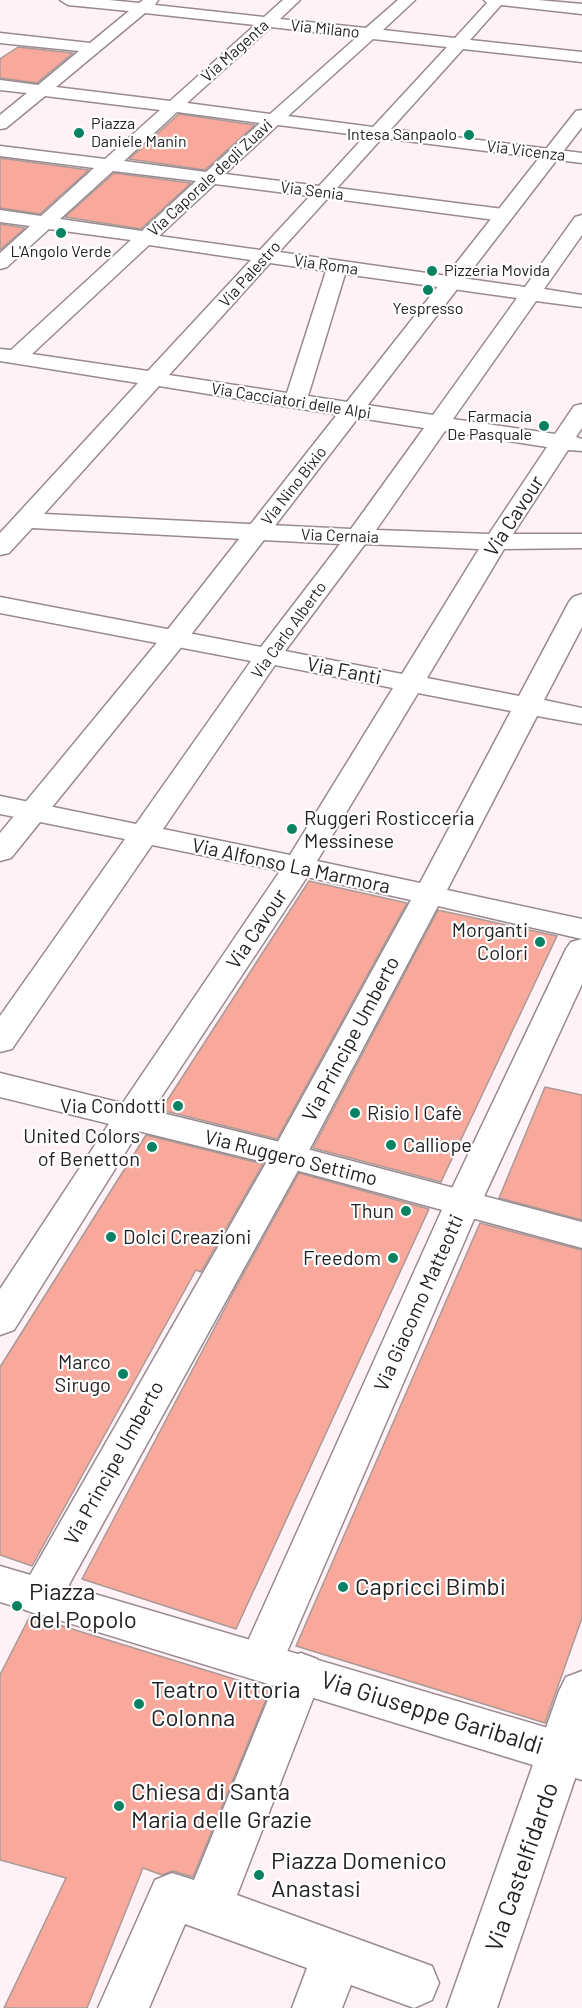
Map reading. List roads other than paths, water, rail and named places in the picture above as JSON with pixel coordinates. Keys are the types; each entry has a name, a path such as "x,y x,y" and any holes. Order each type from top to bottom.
{"street":[{"name":"Via Milano","path":"68,0 147,4 267,22 582,57"},
{"name":"Via Magenta","path":"111,166 292,0"},
{"name":"Via Caporale degli Zuavi","path":"8,356 144,238 407,0"},
{"path":"492,0 582,9"},
{"name":"Via Palestro","path":"0,548 498,0"},
{"path":"0,124 39,88 147,4"},
{"path":"0,38 92,48"},
{"path":"0,85 39,88"},
{"name":"Via Vicenza","path":"39,88 273,120 582,158"},
{"name":"Via Nino Bixio","path":"0,852 174,639 582,115"},
{"name":"Via Senia","path":"0,151 504,215"},
{"path":"0,263 44,222 111,166"},
{"name":"Via Roma","path":"0,216 450,284 582,301"},
{"name":"Via Carlo Alberto","path":"0,1041 268,656 359,536 582,221"},
{"path":"295,401 337,267"},
{"name":"Via Cacciatori delle Alpi","path":"8,356 572,444"},
{"name":"Via Cavour","path":"0,1320 130,1118 299,866 496,542 572,444 582,411"},
{"name":"Via Cernaia","path":"26,520 257,533 496,542 582,541"},
{"name":"Via Principe Umberto","path":"20,1590 288,1156 529,707 582,602"},
{"name":"Via Fanti","path":"0,605 582,717"},
{"name":"Via Alfonso La Marmora","path":"0,805 299,866 582,929"},
{"name":"Via Giacomo Matteotti","path":"207,1908 281,1667 463,1203 582,949"},
{"name":"Via Ruggero Settimo","path":"0,1085 288,1156 582,1234"},
{"name":"Via Giuseppe Garibaldi","path":"20,1590 572,1756"},
{"name":"Via Castelfidardo","path":"472,2008 572,1756 582,1691"},
{"path":"123,2008 172,1896 414,1983"},
{"path":"317,2008 337,1955"}],"place":[{"name":"Piazza Daniele Manin","path":"79,133"},
{"name":"Intesa Sanpaolo","path":"469,135"},
{"name":"L'Angolo Verde","path":"61,233"},
{"name":"Pizzeria Movida","path":"432,271"},
{"name":"Yespresso","path":"428,290"},
{"name":"Farmacia De Pasquale","path":"544,426"},
{"name":"Ruggeri Rosticceria Messinese","path":"292,829"},
{"name":"Morganti Colori","path":"540,942"},
{"name":"Via Condotti","path":"178,1106"},
{"name":"Risio I Cafè","path":"355,1113"},
{"name":"Calliope","path":"391,1145"},
{"name":"United Colors of Benetton","path":"152,1147"},
{"name":"Thun","path":"406,1211"},
{"name":"Dolci Creazioni","path":"111,1237"},
{"name":"Freedom","path":"393,1258"},
{"name":"Marco Sirugo","path":"123,1374"},
{"name":"Capricci Bimbi","path":"343,1587"},
{"name":"Piazza del Popolo","path":"17,1606"},
{"name":"Teatro Vittoria Colonna","path":"139,1704"},
{"name":"Chiesa di Santa Maria delle Grazie","path":"119,1806"},
{"name":"Piazza Domenico Anastasi","path":"259,1875"}]}
